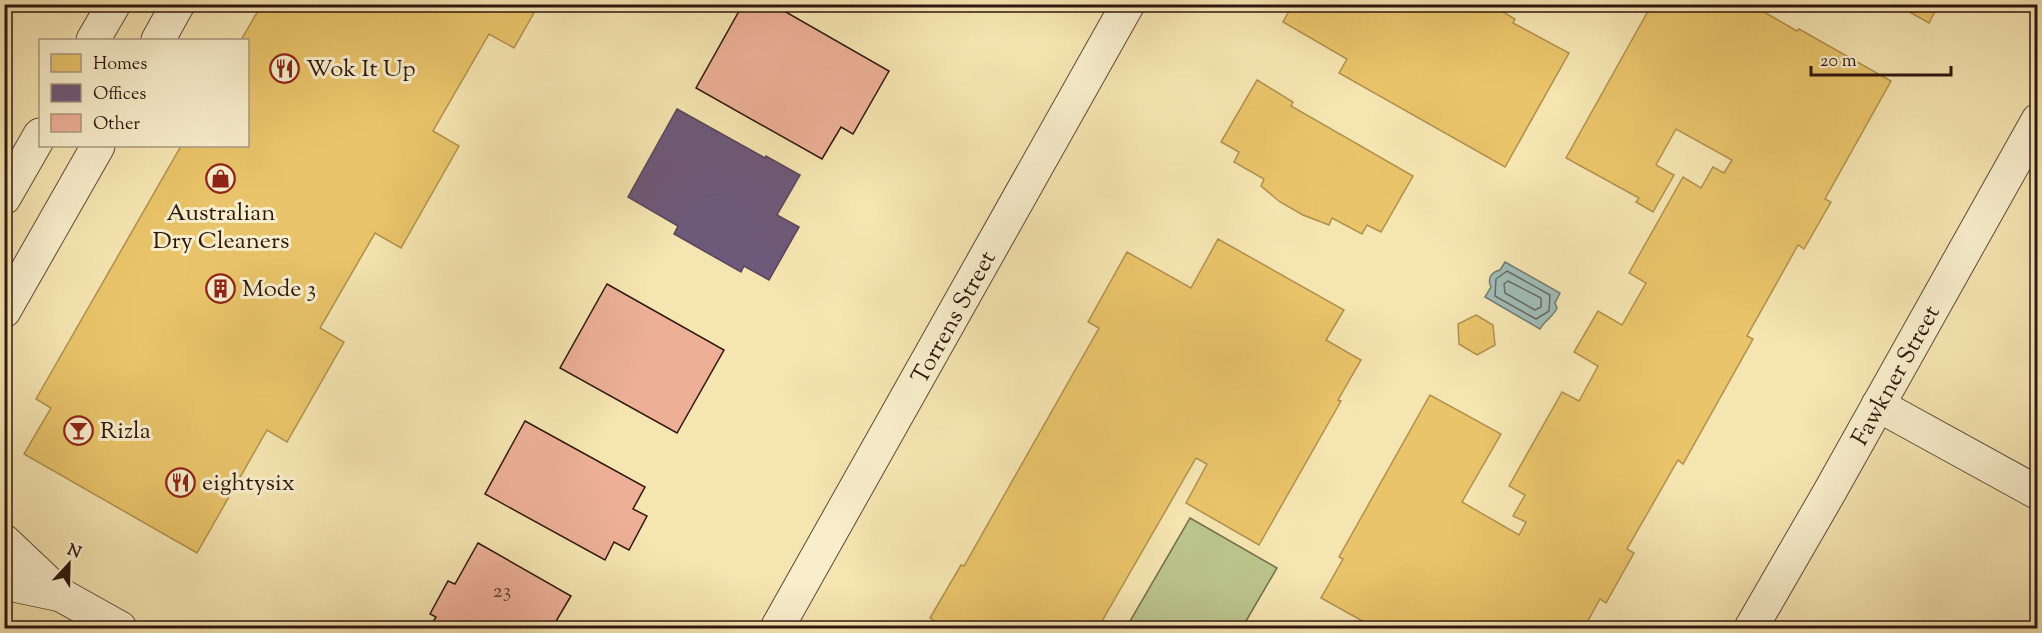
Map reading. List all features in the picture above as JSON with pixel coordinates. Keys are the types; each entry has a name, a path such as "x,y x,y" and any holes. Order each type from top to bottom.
{"street":[{"path":"94,39 114,4"},
{"path":"159,39 178,4"},
{"name":"Torrens Street","path":"777,628 1128,4"},
{"name":"Fawkner Street","path":"1751,628 2037,120"},
{"path":"4,198 39,137"},
{"path":"4,311 97,147"},
{"path":"1878,405 2037,493"},
{"path":"4,541 61,595 120,628"},
{"path":"4,583 61,595"}],"green space":[{"path":"1190,518 1277,568 1242,628 1126,628"}],"water":[{"path":"1505,262 1560,293 1555,303 1557,308 1540,329 1485,297 1491,287 1489,281 1491,276 1500,270"}],"building: Homes":[{"name":"Mode 3","path":"262,4 539,4 514,48 489,34 433,131 459,146 401,248 375,233 320,328 344,342 287,442 267,430 197,553 24,454 51,408 36,399 180,147 249,147 249,39 242,39"},
{"path":"1293,4 1490,4 1515,19 1513,23 1569,53 1505,167 1339,73 1347,59 1283,22"},
{"path":"1652,4 1750,4 1891,81 1825,199 1831,202 1804,249 1798,245 1747,336 1753,339 1683,464 1678,460 1627,549 1634,553 1606,603 1600,599 1584,628 1375,628 1321,598 1343,559 1339,557 1430,395 1501,434 1462,502 1519,535 1526,522 1513,516 1525,495 1509,486 1562,392 1579,401 1598,366 1574,352 1598,311 1622,325 1646,283 1629,273 1683,177 1701,188 1713,167 1724,173 1732,160 1676,129 1656,165 1674,175 1653,212 1636,202 1639,198 1566,158"},
{"path":"1895,4 1939,4 1929,23"},
{"path":"1257,80 1293,102 1291,106 1413,176 1381,232 1367,225 1362,234 1332,218 1329,225 1303,215 1280,202 1261,186 1264,179 1234,162 1239,152 1221,142"},
{"path":"1218,239 1344,310 1326,340 1361,360 1338,400 1341,401 1259,545 1186,503 1207,464 1196,458 1098,628 928,628 933,620 930,618 961,565 964,566 1099,328 1088,322 1127,252 1191,288"},
{"path":"1476,315 1493,325 1495,345 1477,355 1459,344 1458,324"}],"building: Offices":[{"path":"677,109 800,175 777,215 799,227 769,280 744,266 741,272 674,234 678,226 628,197"}],"building: Other":[{"path":"743,4 772,4 889,71 853,134 841,127 822,159 696,88"},
{"path":"607,284 724,350 677,433 560,368"},
{"path":"525,421 645,487 633,509 647,516 629,550 614,542 605,560 485,494"},
{"path":"478,543 571,596 552,628 429,628 436,617 430,614 448,581 455,584"}],"place":[{"name":"Wok It Up","path":"285,68"},
{"name":"Australian Dry Cleaners","path":"221,179"},
{"name":"Mode 3","path":"221,288"},
{"name":"Rizla","path":"79,430"},
{"name":"eightysix","path":"181,482"}]}
